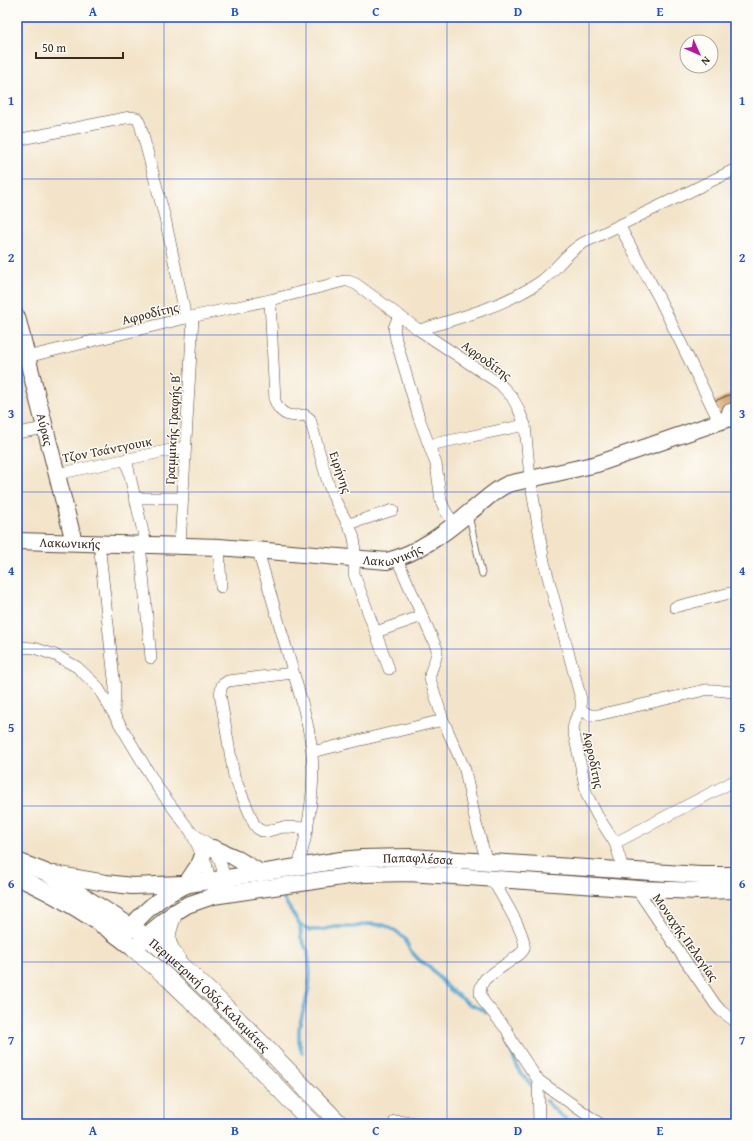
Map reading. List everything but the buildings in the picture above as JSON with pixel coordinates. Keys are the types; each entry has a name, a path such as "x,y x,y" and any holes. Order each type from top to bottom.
{"main road":[{"name":"Αύρας","path":"17,317 19,335 27,357 74,542"},
{"name":"Λακωνικής","path":"17,541 219,547 354,558 383,562 397,559 421,547 455,524 504,486 513,482 597,464 725,419"},
{"path":"17,861 45,872 106,883 132,886 188,884 208,851 234,857 261,873"},
{"name":"Παπαφλέσσα","path":"128,944 146,936 174,913 219,888 261,873 341,860 376,857 410,857 624,871 700,875 736,875"},
{"name":"Περιμετρική Οδός Καλαμάτας","path":"45,872 146,936 186,970 234,1016 340,1124"},
{"name":"Παπαφλέσσα","path":"128,944 131,926 163,897 188,884 219,888 362,874 409,873 636,888 702,891 736,890"},
{"path":"17,877 38,886 87,914 128,944"},
{"path":"174,913 169,927 167,942 172,952 186,970"},
{"name":"Περιμετρική Οδός Καλαμάτας","path":"128,944 163,974 222,1030 313,1124"}],"street":[{"name":"Γραμμικής Γραφής Β΄","path":"17,140 130,117 137,118 140,124 165,218 189,318 180,545"},
{"path":"419,330 469,315 530,288 544,279 580,244 736,169"},
{"path":"619,225 725,419"},
{"name":"Αφροδίτης","path":"27,357 348,281 361,287 419,330 500,384 515,401 522,414 525,425 530,478 544,562 581,699 581,710 575,720 573,729 587,795 597,816 615,843 624,871"},
{"name":"Ειρήνης","path":"270,300 274,396 276,403 288,416 305,415 308,417 328,484 336,503 349,524 355,541 355,578 389,669"},
{"path":"399,315 394,328 394,333 414,402 436,464 441,501 446,512 455,524"},
{"path":"429,445 525,425"},
{"path":"17,433 45,428"},
{"name":"Τζον Τσάντγουικ","path":"57,474 185,447"},
{"path":"126,459 143,544 151,658"},
{"path":"134,498 183,498"},
{"path":"349,524 393,510"},
{"path":"99,543 115,688 114,713"},
{"path":"219,547 221,587"},
{"path":"258,551 307,724 312,752 308,828 298,867"},
{"path":"397,559 437,649 437,656 430,677 443,720 465,770 476,824 488,862"},
{"path":"675,607 730,593 736,594"},
{"path":"376,632 422,616"},
{"path":"17,647 34,648 54,655 77,667 97,686 158,788 191,832 208,851 219,888"},
{"path":"293,673 228,681 222,685 220,694 234,776 254,824 262,831 283,827 308,828"},
{"path":"581,710 590,715 598,715 705,690 736,692"},
{"path":"312,752 443,720"},
{"path":"615,843 736,780"},
{"path":"492,879 520,929 524,942 524,950 485,979 481,986 480,994 484,1002 507,1030 538,1080 600,1124"},
{"name":"Μοναχής Πελαγίας","path":"636,888 715,1004 733,1021"},
{"name":"Μοναχής Πελαγίας","path":"733,1021 732,1012 736,1009"},
{"path":"538,1080 539,1124"},
{"path":"395,1121 427,1124"}],"lane":[{"path":"725,419 726,408 736,405"},
{"path":"468,514 482,574"}],"waterway":[{"path":"283,898 300,925 301,938 308,952 310,972 309,988 299,1028 299,1041 302,1053"},
{"path":"300,925 310,930 321,930 335,927 354,927 368,924 384,925 396,931 405,939 410,950 419,960 430,967 447,987 469,1004 483,1010 486,1013"},
{"path":"507,1042 519,1071 534,1088"},
{"path":"546,1101 572,1124"}]}
